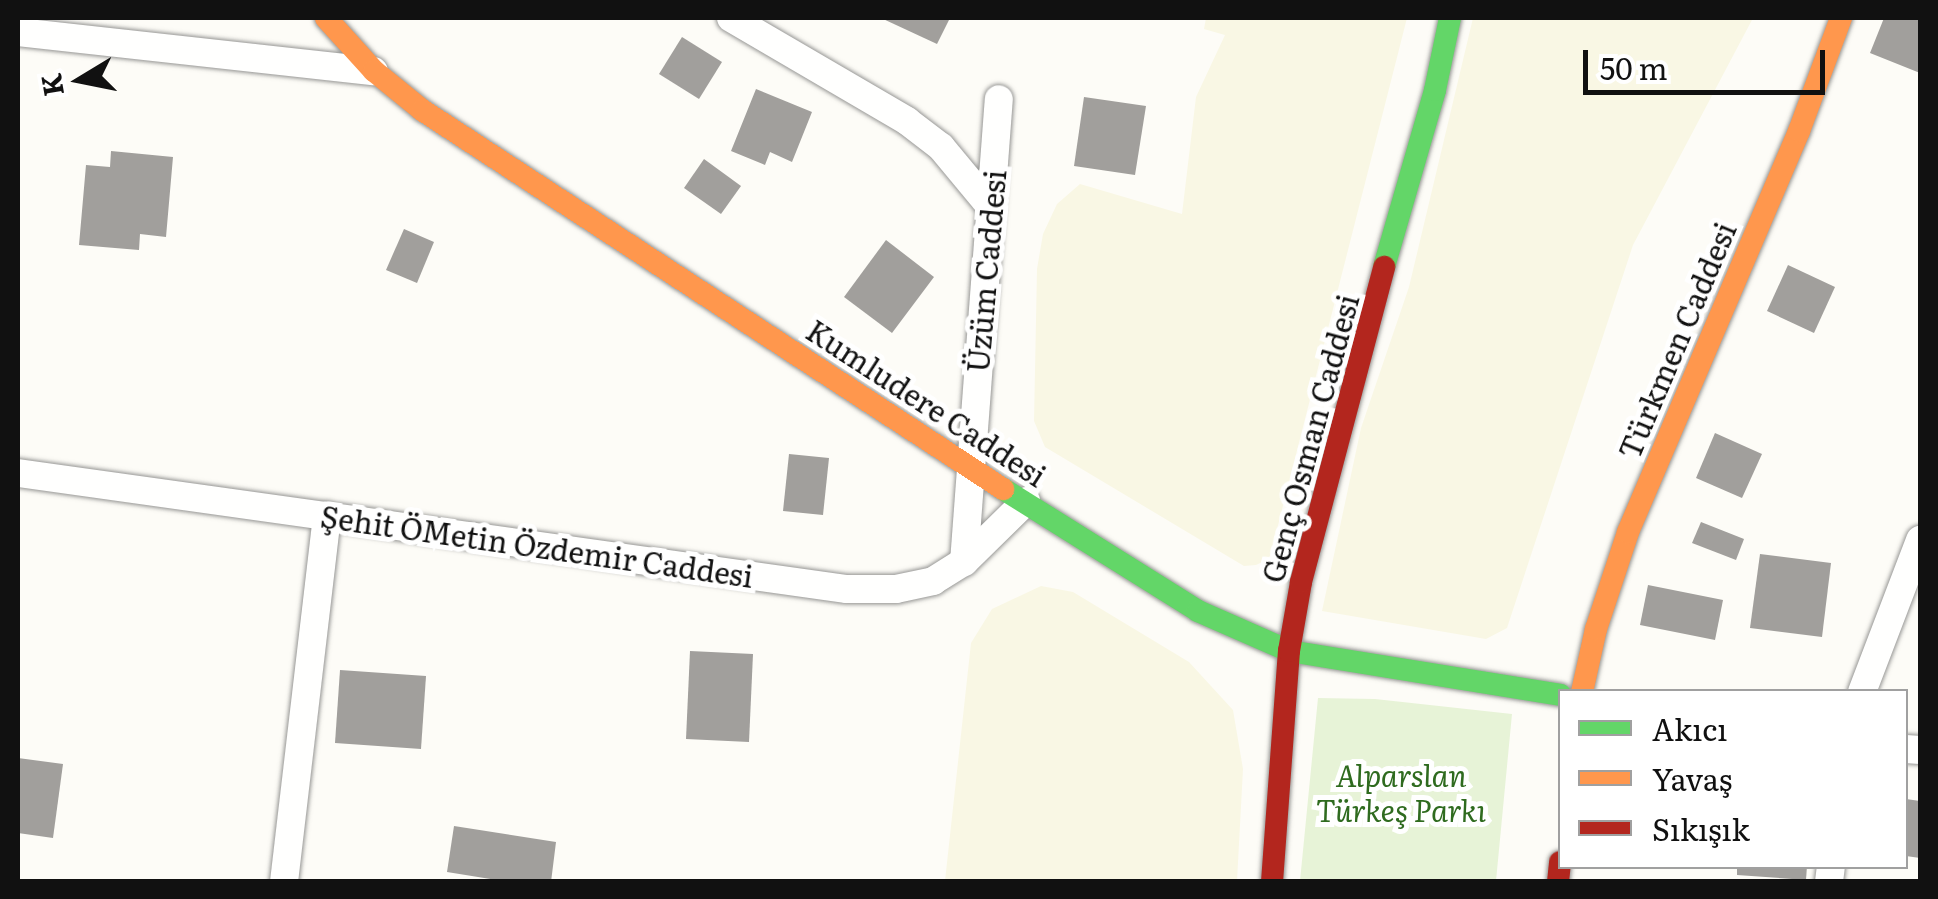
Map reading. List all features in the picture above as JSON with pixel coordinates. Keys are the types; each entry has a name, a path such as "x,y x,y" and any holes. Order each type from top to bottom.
{"street":[{"name":"Kumludere Caddesi","path":"326,18 374,71 422,110 970,468 1198,611 1289,651 1558,695"},
{"path":"731,18 906,121 941,148 990,206"},
{"name":"Genç Osman Caddesi","path":"1272,882 1289,651 1337,434 1435,90 1450,18"},
{"name":"Türkmen Caddesi","path":"1583,689 1596,629 1628,532 1698,358 1798,131 1841,18"},
{"path":"18,32 374,71"},
{"name":"Üzüm Caddesi","path":"964,562 999,98"},
{"name":"Şehit ÖMetin Özdemir Caddesi","path":"18,473 847,589 896,589 932,581 964,562 1026,501"},
{"path":"284,882 327,516"},
{"path":"1863,689 1920,540"}],"shaded area":[{"path":"1206,18 1407,18 1269,559 1244,566 1045,447 1034,421 1037,269 1043,234 1057,204 1080,184 1182,214 1196,97 1225,35 1204,29"},
{"path":"1473,18 1753,18 1633,245 1507,628 1486,639 1322,611 1361,428 1409,287"},
{"path":"1041,586 1073,592 1189,662 1233,710 1243,769 1237,881 945,881 971,643 992,609"}],"green space":[{"name":"Alparslan Türkeş Parkı","path":"1318,698 1375,699 1512,714 1496,881 1300,881"}],"building":[{"path":"881,18 950,18 937,44"},
{"path":"1884,18 1920,18 1920,73 1870,53"},
{"path":"682,37 722,62 699,99 659,74"},
{"path":"756,89 812,112 792,162 770,152 765,165 731,151"},
{"path":"1084,97 1146,106 1135,175 1074,166"},
{"path":"111,151 173,157 166,237 140,234 139,250 79,245 86,165 110,167"},
{"path":"704,159 741,186 721,214 684,188"},
{"path":"404,229 434,242 417,283 386,270"},
{"path":"886,240 934,277 892,333 844,297"},
{"path":"1788,265 1835,287 1814,333 1767,311"},
{"path":"1715,433 1762,454 1742,498 1696,478"},
{"path":"789,454 829,458 823,515 783,511"},
{"path":"1701,522 1744,539 1736,560 1692,543"},
{"path":"1760,554 1831,563 1822,637 1750,628"},
{"path":"1648,585 1723,600 1715,640 1640,625"},
{"path":"690,651 753,654 749,742 686,739"},
{"path":"340,670 426,676 421,749 335,743"},
{"path":"18,758 63,764 53,838 18,833"},
{"path":"1908,799 1920,801 1920,858 1908,856"},
{"path":"454,826 556,842 551,882 509,882 447,872"},
{"path":"1737,869 1807,869 1806,880 1737,875"}],"traffic: fast":[{"path":"1384,267 1435,90 1450,18"},
{"path":"1003,489 1198,611 1289,651 1558,695"}],"traffic: slow":[{"path":"326,18 374,71 422,110 1003,489"},
{"path":"1583,689 1596,629 1628,532 1799,131 1841,18"}],"traffic: jam":[{"path":"1272,882 1289,651 1301,582 1384,267"},
{"path":"1558,882 1559,869"}]}
